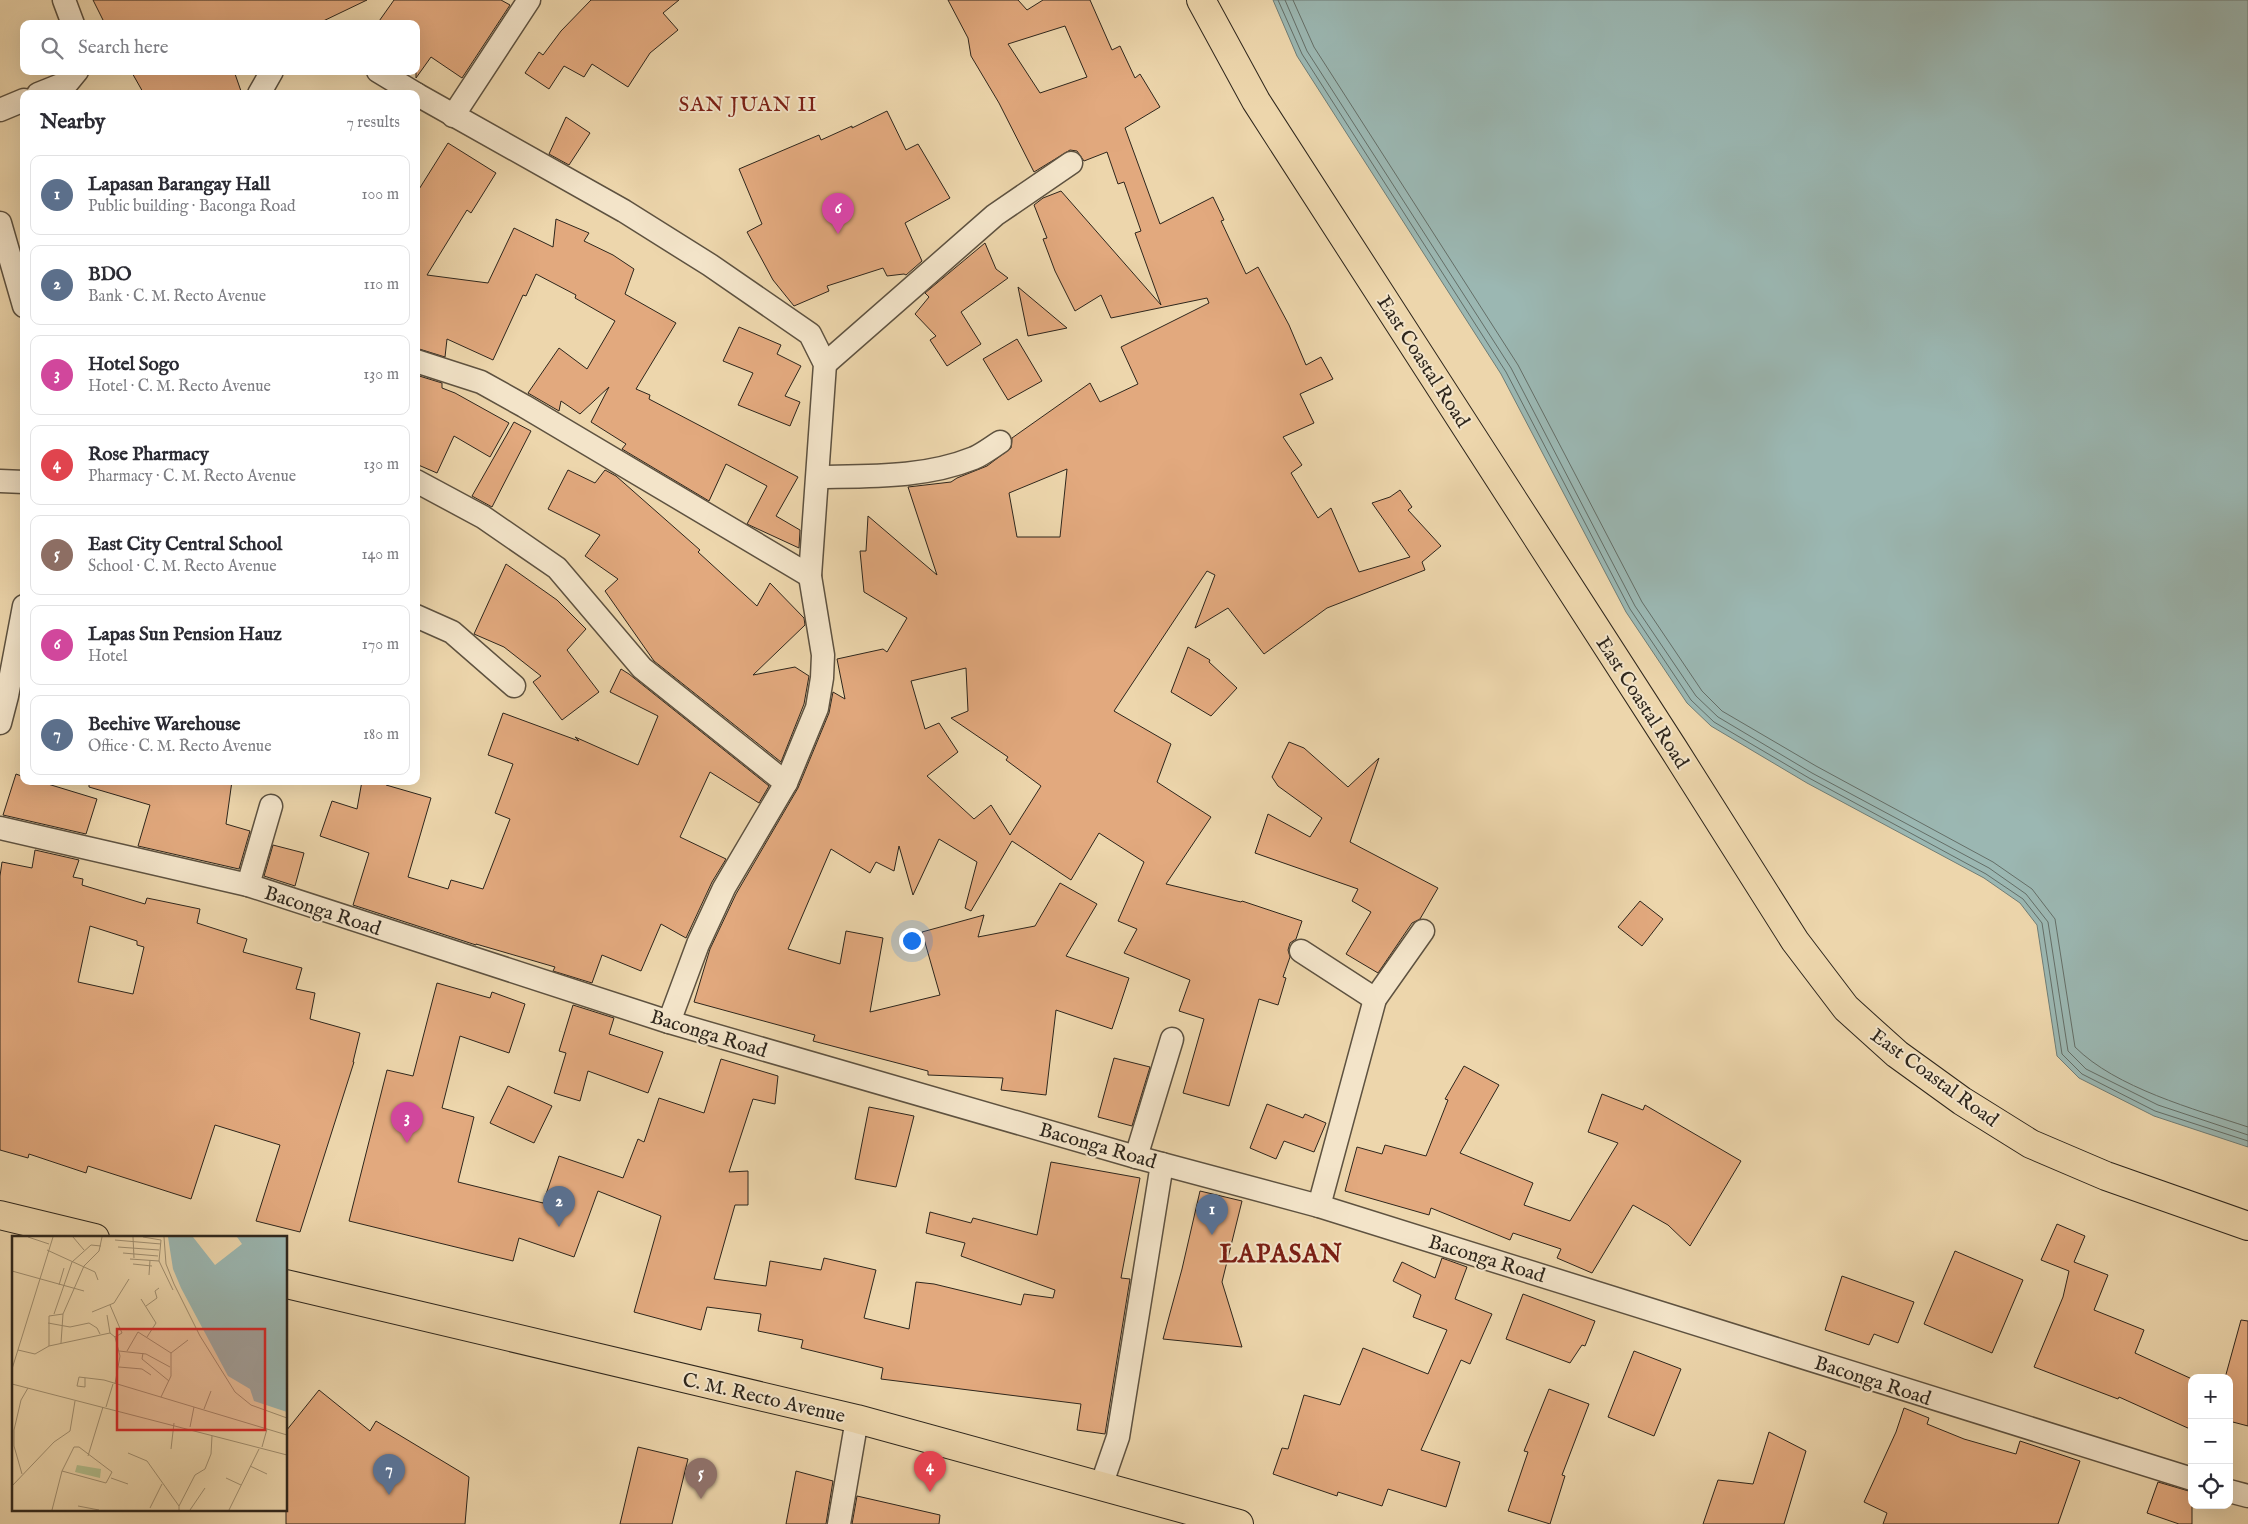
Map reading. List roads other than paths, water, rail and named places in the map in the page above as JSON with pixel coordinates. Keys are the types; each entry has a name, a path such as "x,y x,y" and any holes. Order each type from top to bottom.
{"main road":[{"name":"East Coastal Road","path":"1201,0 1256,101 1795,941 1846,1008 1898,1054 1962,1101 2031,1144 2106,1176 2248,1226"},
{"path":"0,1215 87,1236"},
{"name":"C. M. Recto Avenue","path":"288,1284 857,1420 1239,1524"}],"street":[{"path":"64,0 72,20"},
{"path":"453,116 529,0"},
{"path":"48,90 68,82 74,75"},
{"path":"260,90 270,75"},
{"path":"385,75 409,90"},
{"path":"420,96 624,211 710,265 810,334 825,364 810,576 820,626 823,655 822,678 817,708 786,783 724,888 698,944 669,1022"},
{"path":"0,110 20,102"},
{"path":"825,364 996,215 1071,162"},
{"path":"0,223 20,292"},
{"path":"420,362 481,382 507,396 810,576"},
{"path":"818,477 892,476 933,470 975,458 1000,442"},
{"path":"0,481 20,482"},
{"path":"420,483 483,517 557,568 642,668 786,783"},
{"path":"420,618 452,632 514,686"},
{"path":"0,723 20,627"},
{"path":"248,885 271,806"},
{"name":"Baconga Road","path":"0,828 248,885 669,1022 1136,1157 1319,1206 2188,1478"},
{"path":"1319,1206 1375,999 1423,931"},
{"path":"1301,952 1375,999"},
{"path":"1136,1157 1172,1039"},
{"path":"1101,1486 1118,1438 1162,1164"},
{"path":"839,1524 857,1420"},
{"path":"2233,1492 2248,1496"}],"water":[{"path":"1273,0 2248,0 2248,1147 2154,1116 2079,1078 2057,1056 2037,925 2020,903 1984,878 1807,783 1711,726 1687,703 1626,612 1501,374 1297,56"}],"place":[{"name":"Lapas Sun Pension Hauz","path":"838,234"},
{"name":"Hotel Sogo","path":"407,1143"},
{"name":"BDO","path":"559,1227"},
{"name":"Lapasan Barangay Hall","path":"1212,1235"},
{"name":"Rose Pharmacy","path":"930,1492"},
{"name":"Beehive Warehouse","path":"389,1495"},
{"name":"East City Central School","path":"701,1499"}],"district":[{"name":"SAN JUAN II","path":"748,104"},
{"name":"LAPASAN","path":"1281,1253"}]}
